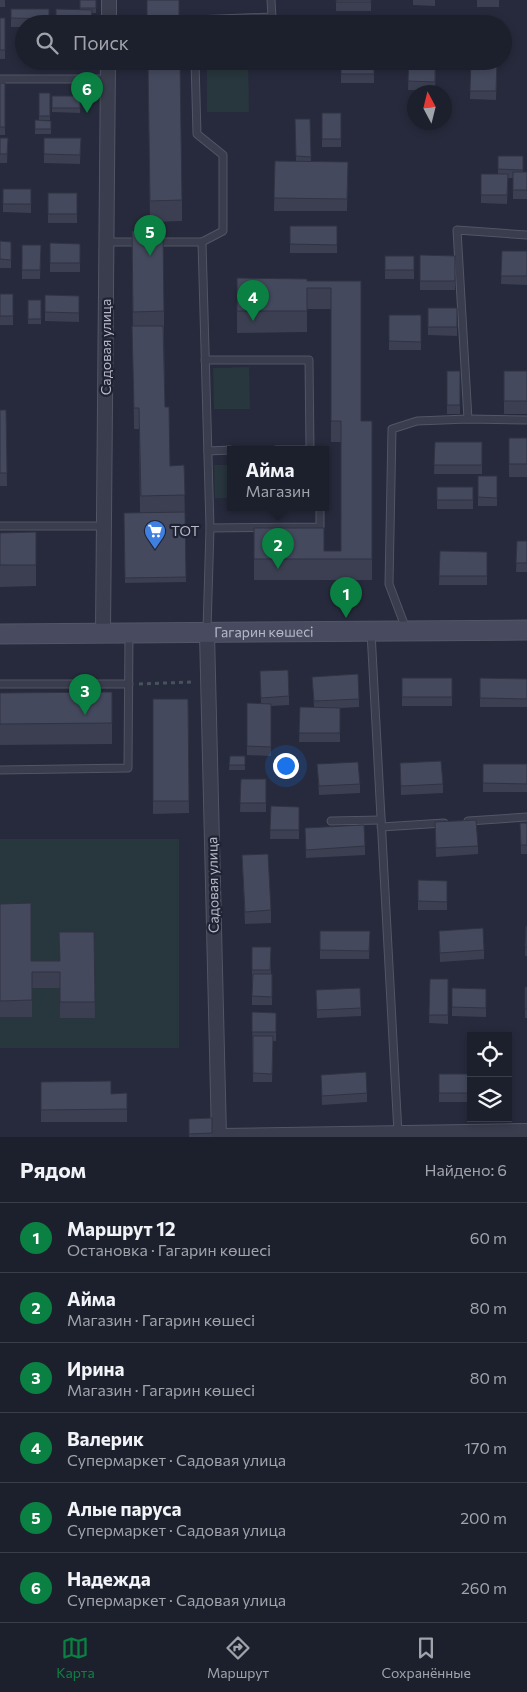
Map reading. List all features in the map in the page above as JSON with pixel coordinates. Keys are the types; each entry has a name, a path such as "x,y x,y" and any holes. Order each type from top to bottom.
{"street":[{"path":"109,0 109,15"},
{"name":"Садовая улица","path":"104,633 108,70"},
{"name":"Гагарин көшесі","path":"0,634 527,630"},
{"name":"Садовая улица","path":"207,633 219,1136"},
{"path":"219,1136 527,1131"}],"lane":[{"path":"271,0 272,15"},
{"path":"107,242 202,242 223,231 223,154 197,134 196,70"},
{"path":"0,79 108,79"},
{"path":"468,419 457,230 527,235"},
{"path":"202,242 210,528 207,633"},
{"path":"205,360 309,360 310,446"},
{"path":"407,631 389,584 392,429 417,421 468,419 527,420"},
{"path":"208,450 227,450"},
{"path":"210,528 320,528 320,511"},
{"path":"0,526 104,526"},
{"path":"371,632 398,1133"},
{"path":"0,770 128,768 129,633"},
{"path":"0,684 129,684"},
{"path":"459,822 527,817"},
{"path":"331,821 381,824 449,822"}],"path":[{"path":"129,684 208,682"}],"shaded area":[{"path":"207,70 248,70 249,112 207,112"},
{"path":"249,367 250,409 214,409 213,368"},
{"path":"214,465 227,465 227,498 215,498"},
{"path":"0,839 179,839 179,1048 0,1048"}],"building":[{"path":"80,0 96,0 96,8 80,8"},
{"path":"147,0 179,0 179,15 147,15"},
{"path":"336,0 371,0 371,2 336,2"},
{"path":"11,9 49,9 49,15 15,15 15,18 11,18"},
{"path":"56,9 92,10 92,15 56,15"},
{"path":"0,18 5,18 5,50 0,50"},
{"path":"148,70 180,70 182,200 150,201"},
{"path":"341,70 374,70 374,74 341,74"},
{"path":"409,70 435,70 435,82 408,81"},
{"path":"471,70 497,70 496,91 470,91"},
{"path":"0,83 5,83 5,127 0,127"},
{"path":"39,93 50,93 50,116 39,116"},
{"path":"52,96 80,96 80,108 52,108"},
{"path":"322,113 341,113 341,139 322,139"},
{"path":"295,119 310,119 311,157 296,156"},
{"path":"35,120 51,121 51,129 35,129"},
{"path":"0,138 8,138 7,154 0,154"},
{"path":"44,138 81,138 80,155 44,154"},
{"path":"498,156 523,156 523,170 498,169"},
{"path":"275,161 348,162 347,199 274,198"},
{"path":"513,172 527,172 527,190 513,190"},
{"path":"481,174 508,174 507,195 481,195"},
{"path":"3,189 31,189 31,204 3,204"},
{"path":"48,193 77,193 77,214 48,214"},
{"path":"290,226 337,226 337,245 290,244"},
{"path":"132,231 163,231 164,311 133,312"},
{"path":"0,241 11,242 11,260 0,259"},
{"path":"50,243 80,244 80,263 50,263"},
{"path":"22,245 41,245 40,270 22,270"},
{"path":"502,251 527,251 527,276 501,276"},
{"path":"420,255 455,256 455,281 420,281"},
{"path":"385,256 414,256 414,270 385,270"},
{"path":"237,278 361,281 361,421 372,421 372,559 254,559 254,528 324,528 324,551 341,551 341,421 331,421 331,288 307,288 307,311 237,311"},
{"path":"0,294 13,294 13,316 0,316"},
{"path":"45,295 79,296 79,313 45,312"},
{"path":"28,300 41,300 41,319 28,319"},
{"path":"428,308 457,308 457,327 428,327"},
{"path":"389,315 421,315 421,342 389,341"},
{"path":"132,326 163,326 165,407 169,407 170,466 184,465 185,495 141,496 139,408 134,408"},
{"path":"447,371 460,371 460,405 447,405"},
{"path":"504,371 527,371 527,401 504,401"},
{"path":"0,410 6,410 7,473 0,473"},
{"path":"509,438 527,438 527,464 509,464"},
{"path":"435,442 482,442 482,465 434,465"},
{"path":"478,476 497,476 497,498 478,497"},
{"path":"437,487 473,487 473,500 437,500"},
{"name":"ТОТ","path":"185,512 186,577 125,578 124,513"},
{"path":"36,532 36,565 0,565 0,533"},
{"path":"517,541 527,541 527,563 516,563"},
{"path":"440,551 487,552 487,576 439,576"},
{"path":"288,670 289,696 261,698 260,671"},
{"path":"358,674 359,699 314,701 312,677"},
{"path":"402,678 452,678 452,697 402,697"},
{"path":"480,678 527,679 527,699 480,698"},
{"path":"112,692 112,723 0,724 0,693"},
{"path":"153,699 188,699 189,801 153,801"},
{"path":"247,703 271,704 271,747 247,746"},
{"path":"300,707 340,708 340,733 299,733"},
{"path":"230,756 245,756 245,765 229,765"},
{"path":"441,761 443,784 401,786 400,763"},
{"path":"358,762 360,784 319,786 317,764"},
{"path":"483,764 527,764 527,784 483,783"},
{"path":"241,779 266,779 266,803 240,803"},
{"path":"271,806 299,807 299,830 270,830"},
{"path":"476,820 478,846 436,848 435,822"},
{"path":"520,823 527,823 527,845 521,845"},
{"path":"364,825 365,846 306,850 305,828"},
{"path":"268,854 271,910 245,912 242,855"},
{"path":"418,880 447,881 447,902 418,901"},
{"path":"31,903 31,961 60,961 59,932 94,932 95,1002 60,1002 60,972 32,972 32,1000 0,1001 0,904"},
{"path":"526,926 527,947 525,947"},
{"path":"483,928 484,950 440,953 439,931"},
{"path":"320,931 370,931 369,951 320,950"},
{"path":"252,947 271,947 270,970 252,970"},
{"path":"253,974 272,974 272,997 252,996"},
{"path":"430,979 448,979 448,1015 429,1015"},
{"path":"525,987 527,987 527,1009 525,1009"},
{"path":"360,988 361,1008 317,1010 316,990"},
{"path":"452,988 486,989 486,1008 452,1007"},
{"path":"252,1012 276,1013 276,1032 252,1032"},
{"path":"253,1036 273,1036 272,1074 253,1073"},
{"path":"366,1072 367,1093 322,1096 321,1075"},
{"path":"439,1074 467,1074 467,1093 439,1093"},
{"path":"111,1081 111,1094 127,1093 127,1109 41,1110 41,1082"},
{"path":"212,1118 212,1133 189,1134 189,1119"}],"place":[{"name":"Надежда","path":"87,113"},
{"name":"Алые паруса","path":"150,256"},
{"name":"Валерик","path":"253,321"},
{"name":"ТОТ","path":"155,550"},
{"name":"Айма","path":"278,569"},
{"name":"Маршрут 12","path":"346,618"},
{"name":"Ирина","path":"85,715"}]}
